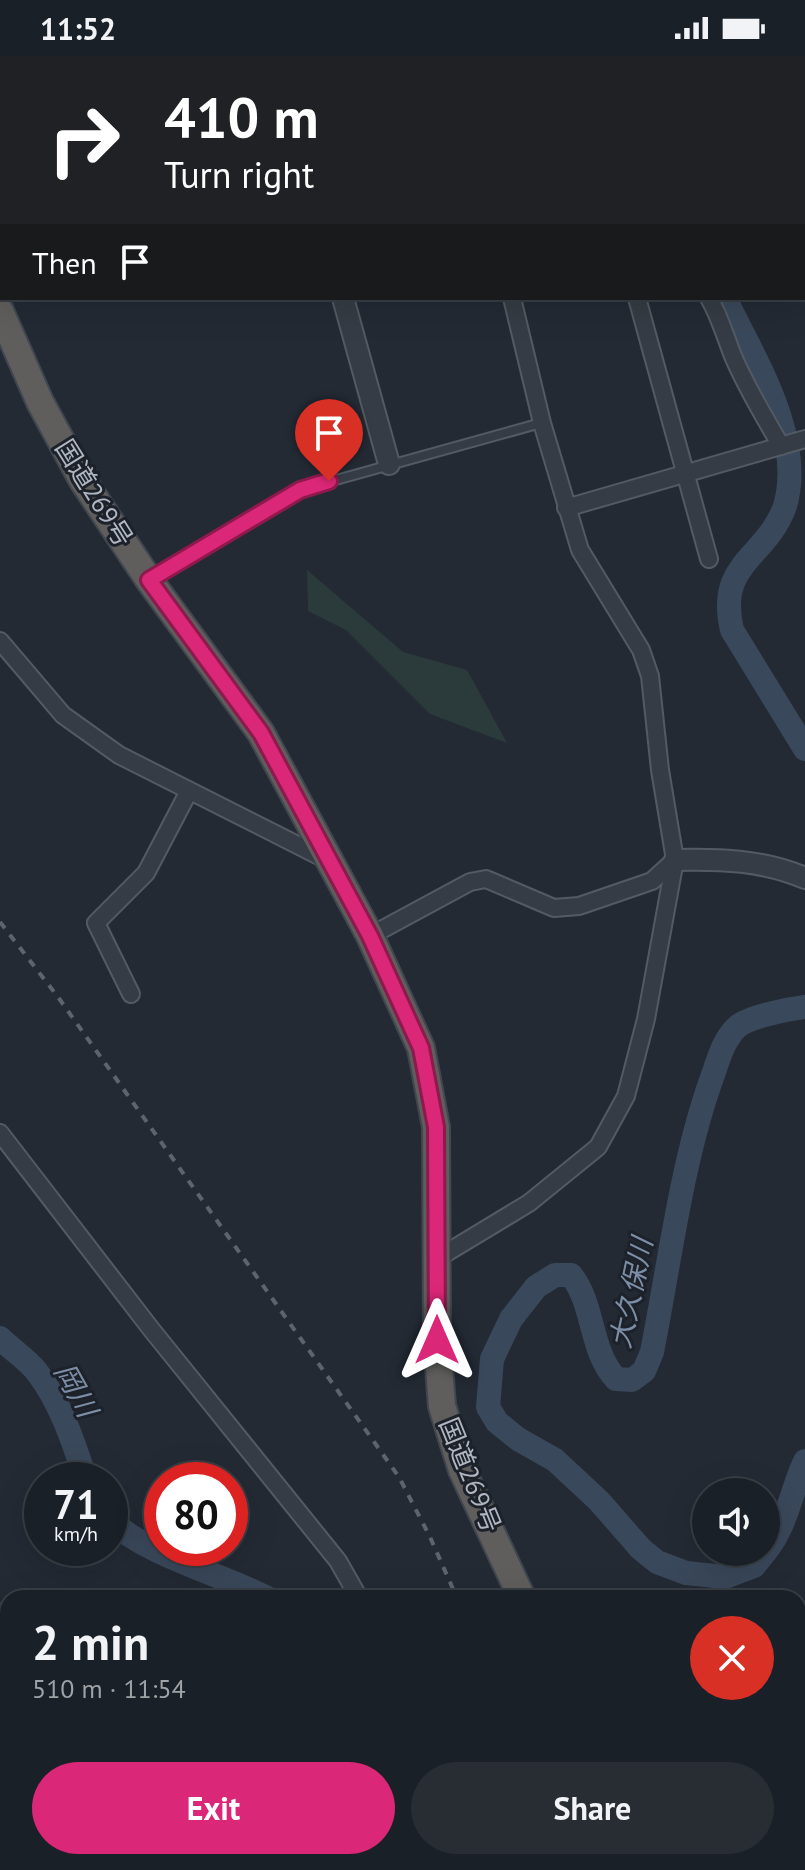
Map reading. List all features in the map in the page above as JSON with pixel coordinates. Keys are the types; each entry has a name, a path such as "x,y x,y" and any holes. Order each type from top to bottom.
{"highway":[{"name":"国道269号","path":"0,311 40,402 83,481 149,580 261,733 333,863 421,1048 436,1127 437,1340 442,1406 462,1470 518,1590"}],"street":[{"path":"344,300 389,464"},
{"path":"438,1258 529,1203 598,1147 626,1096 646,1019 675,860 660,770 650,676 641,650 580,550 542,423 512,300"},
{"path":"638,300 709,559"},
{"path":"710,300 720,317 733,356 781,446"},
{"path":"566,508 805,439"},
{"path":"0,641 63,715 119,755 333,863"},
{"path":"131,994 96,923 146,873 189,791"},
{"path":"370,936 470,882 486,879 554,908 579,906 652,881 675,860 723,859 779,867 805,878"},
{"path":"0,1133 151,1329 338,1561 354,1590"}],"lane":[{"path":"149,580 300,490 542,423"}],"shaded area":[{"path":"307,570 403,652 467,670 507,743 430,714 346,630 308,611"}],"waterway":[{"name":"大久保川","path":"726,300 773,399 788,453 789,480 785,506 777,524 745,562 731,589 729,607 732,630 805,749"},
{"name":"大久保川","path":"754,1566 725,1577 686,1573 657,1562 555,1460 518,1439 497,1422 488,1407 492,1359 511,1319 536,1287 555,1275 571,1275 584,1300 601,1355 616,1379 632,1380 644,1371 652,1352 693,1139 722,1049 741,1024 768,1014 805,1007"},
{"name":"岡川","path":"0,1338 29,1363 46,1384 66,1424 80,1462"},
{"name":"大久保川","path":"780,1527 805,1461"},
{"name":"岡川","path":"128,1534 164,1554 250,1590"}],"railway":[{"path":"0,922 58,997 399,1477 453,1590"}],"route":[{"path":"329,481 300,490 149,580 261,733 333,863 421,1048 436,1127 437,1340"}]}
